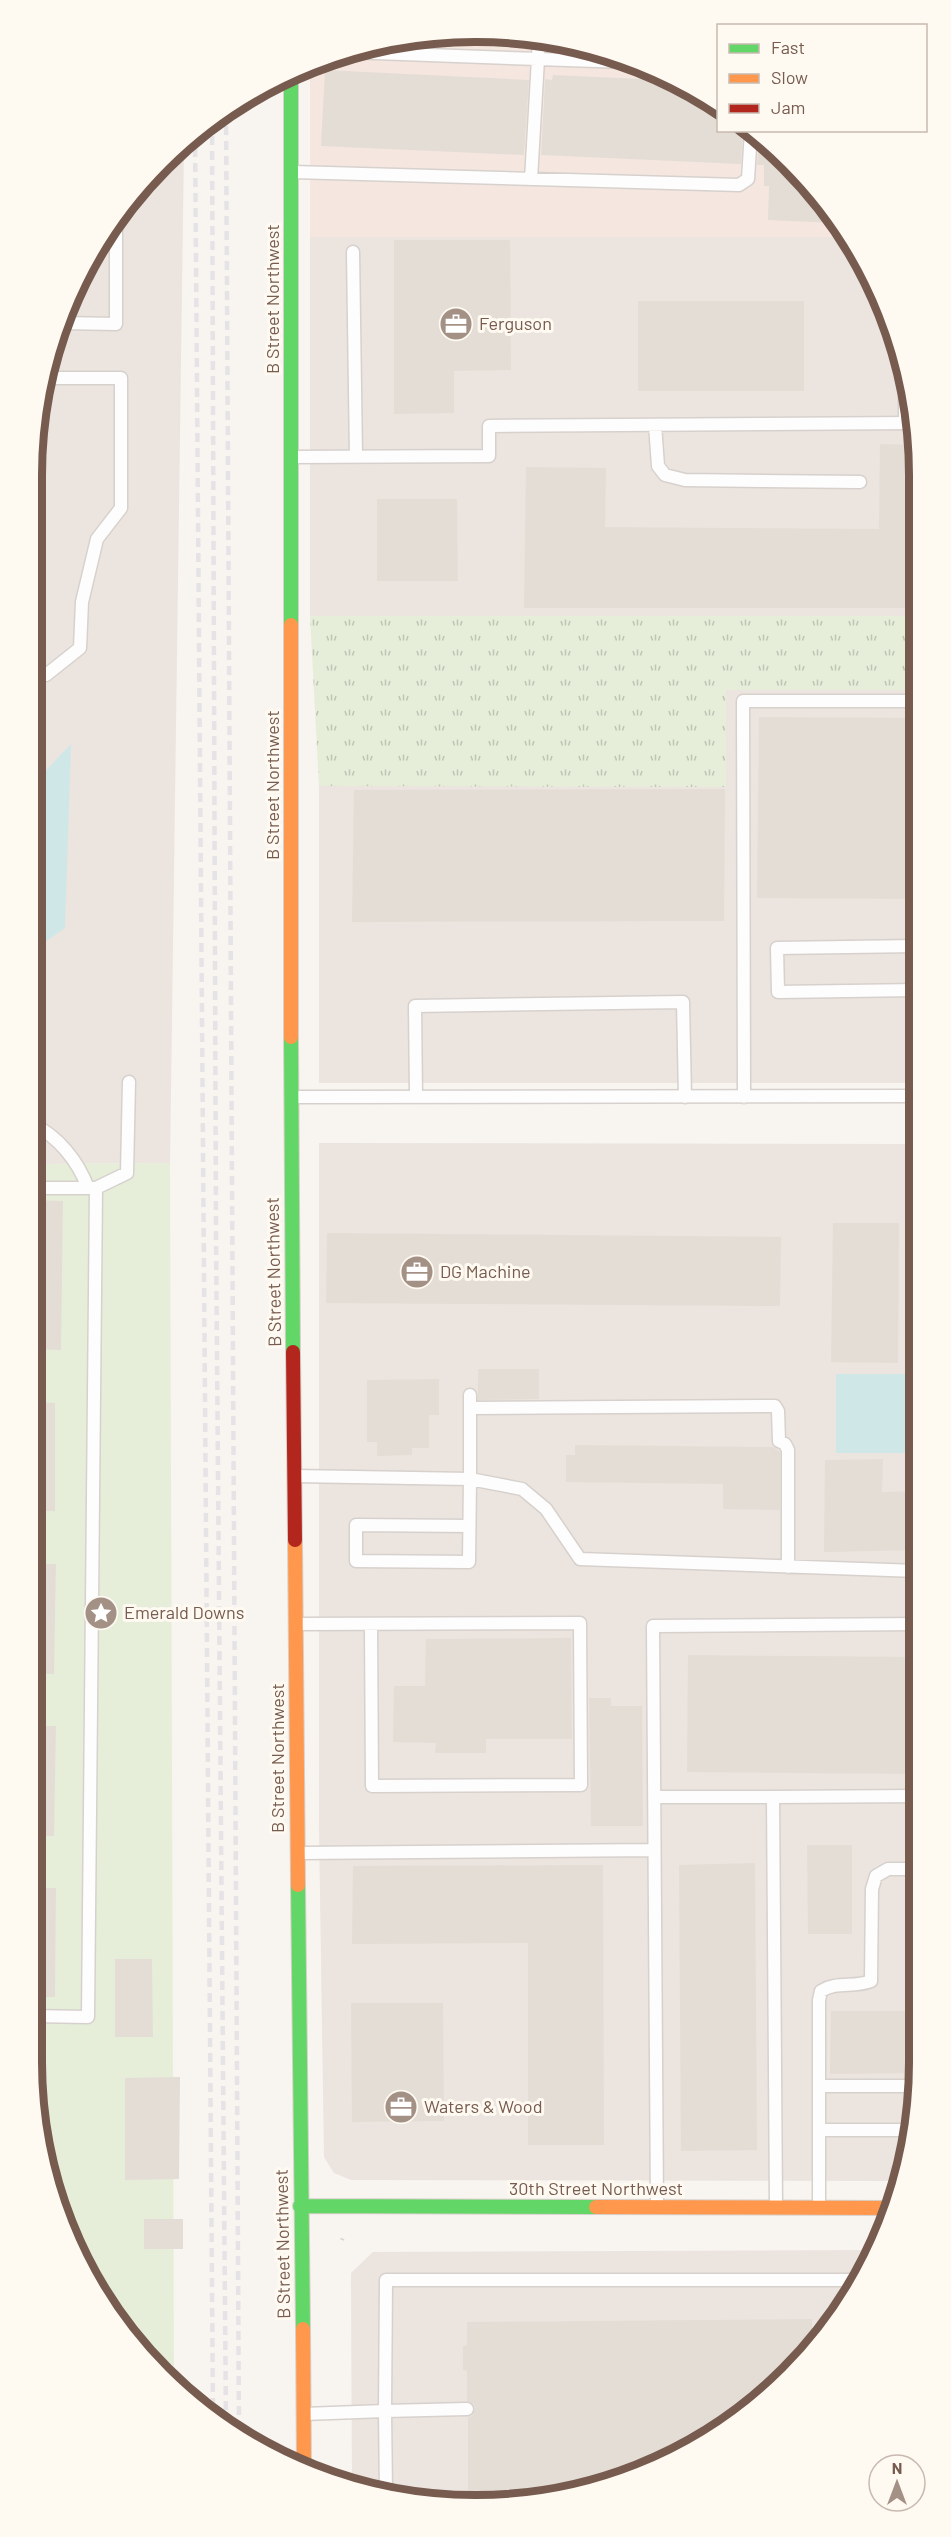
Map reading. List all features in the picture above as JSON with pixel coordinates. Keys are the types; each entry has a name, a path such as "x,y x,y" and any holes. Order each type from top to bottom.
{"street":[{"name":"B Street Northwest","path":"291,84 291,1097 304,2459"},
{"name":"30th Street Northwest","path":"300,2206 883,2208"}],"lane":[{"path":"531,179 539,47"},
{"path":"379,53 602,61"},
{"path":"291,172 740,185 748,179 750,141"},
{"path":"70,323 116,324 117,233"},
{"path":"354,252 356,457"},
{"path":"42,675 46,675 80,648 82,602 97,539 121,508 121,378 53,378"},
{"path":"291,457 489,456 489,426 905,423"},
{"path":"655,424 658,466 665,475 685,480 860,482"},
{"path":"744,1097 743,701 909,701"},
{"path":"909,946 777,948 778,992 909,990"},
{"path":"416,1097 415,1006 684,1002 685,1097"},
{"path":"42,1188 92,1188 127,1173 129,1082"},
{"path":"291,1097 909,1096"},
{"path":"42,1129 49,1132 81,1169 92,1188 88,2017 42,2016"},
{"path":"469,1526 356,1524 356,1561 469,1562 470,1395"},
{"path":"471,1408 775,1407 778,1411 779,1441 786,1444 788,1450 788,1567"},
{"path":"294,1476 470,1479 522,1489 546,1509 579,1559 909,1570"},
{"path":"295,1624 580,1623 581,1785 372,1786 371,1624"},
{"path":"657,2208 653,1626 909,1624"},
{"path":"654,1797 909,1796"},
{"path":"774,1797 776,2208"},
{"path":"297,1853 654,1850"},
{"path":"819,2208 819,2000 821,1991 830,1985 861,1985 871,1981 872,1889 876,1876 888,1869 909,1869"},
{"path":"819,2086 908,2086"},
{"path":"819,2130 903,2130"},
{"path":"386,2486 386,2280 850,2280"},
{"path":"303,2414 468,2409"}],"shaded area":[{"path":"476,42 532,46 588,57 641,75 692,100 717,116 717,132 739,132 782,169 837,237 310,237 310,75 336,65 391,50"},
{"path":"184,156 170,1163 42,1164 42,476 50,391 65,336 75,310 100,259 115,235 150,190"},
{"path":"310,237 837,237 851,259 876,310 886,336 901,391 908,447 909,616 310,616"},
{"path":"725,690 909,690 909,1083 319,1083 319,786 725,786"},
{"path":"71,744 65,928 42,944 42,774"},
{"path":"319,1143 909,1144 909,2062 901,2146 892,2181 351,2180 334,2173 324,2157 319,1827"},
{"path":"836,1374 909,1374 909,1453 836,1453"},
{"path":"865,2250 836,2302 801,2347 761,2387 716,2422 667,2450 615,2472 560,2487 476,2495 391,2487 352,2477 351,2273 373,2252"}],"green space":[{"path":"310,616 909,616 909,690 726,690 726,787 319,786"},
{"name":"Emerald Downs","path":"170,1163 174,2373 150,2347 115,2302 87,2253 65,2201 50,2146 46,2118 42,2062 42,1164"}],"building":[{"path":"325,70 529,80 524,155 321,146"},
{"path":"553,75 650,79 692,100 717,116 717,132 739,132 743,135 741,164 541,155 545,79 552,80"},
{"path":"758,148 782,169 827,223 768,220 769,186 764,186 764,165 757,165"},
{"path":"394,240 510,240 511,370 454,371 454,413 394,414"},
{"path":"638,301 804,301 804,391 638,391"},
{"path":"880,444 908,445 909,608 524,608 526,467 606,468 605,527 879,529"},
{"path":"377,499 457,499 458,581 377,581"},
{"path":"759,717 909,718 909,899 757,898"},
{"path":"725,789 724,921 352,922 354,790"},
{"path":"42,1200 63,1201 61,1350 42,1349"},
{"path":"833,1223 899,1223 898,1363 831,1362"},
{"path":"327,1233 781,1237 780,1306 326,1303"},
{"path":"478,1369 539,1369 539,1399 478,1400"},
{"path":"439,1379 439,1415 429,1415 429,1448 412,1448 412,1455 377,1456 377,1442 367,1442 367,1380"},
{"path":"42,1402 55,1403 55,1511 42,1511"},
{"path":"575,1445 773,1447 780,1452 780,1510 723,1509 723,1484 566,1482 566,1455 575,1455"},
{"path":"883,1459 882,1492 909,1491 909,1550 824,1552 825,1460"},
{"path":"42,1564 56,1564 54,1674 42,1673"},
{"path":"571,1638 572,1739 486,1739 486,1753 435,1753 436,1743 393,1742 394,1686 425,1686 426,1639"},
{"path":"688,1655 909,1657 909,1774 687,1772"},
{"path":"589,1698 611,1698 611,1706 642,1706 643,1826 591,1826"},
{"path":"42,1726 56,1726 54,1836 42,1836"},
{"path":"807,1845 852,1845 852,1934 808,1934"},
{"path":"755,1863 757,2150 681,2151 679,1865"},
{"path":"603,1865 604,2145 528,2145 528,1943 352,1944 353,1866"},
{"path":"42,1888 56,1888 55,1997 42,1997"},
{"path":"115,1959 152,1959 153,2037 115,2037"},
{"path":"351,2003 443,2003 444,2121 352,2122"},
{"path":"831,2011 909,2011 909,2073 830,2074"},
{"path":"180,2077 179,2179 125,2180 125,2078"},
{"path":"144,2219 183,2219 183,2249 144,2249"},
{"path":"812,2319 812,2334 782,2368 739,2405 692,2437 667,2450 615,2472 560,2487 476,2495 468,2495 468,2417 472,2416 475,2409 474,2404 467,2401 467,2371 463,2370 463,2346 467,2345 467,2322"}],"railway":[{"path":"226,122 239,2424"},
{"path":"212,132 216,1234 226,2415"},
{"path":"195,146 213,2406"}],"traffic: fast":[{"path":"291,84 291,625"},
{"path":"291,1037 293,1352"},
{"path":"298,1885 303,2329"},
{"path":"300,2206 596,2207"}],"traffic: slow":[{"path":"291,625 291,1037"},
{"path":"295,1540 298,1885"},
{"path":"596,2207 883,2208"},
{"path":"303,2329 304,2459"}],"traffic: jam":[{"path":"293,1352 295,1540"}],"place":[{"name":"Ferguson","path":"456,324"},
{"name":"DG Machine","path":"417,1272"},
{"name":"Emerald Downs","path":"101,1613"},
{"name":"Waters & Wood","path":"401,2107"}]}
